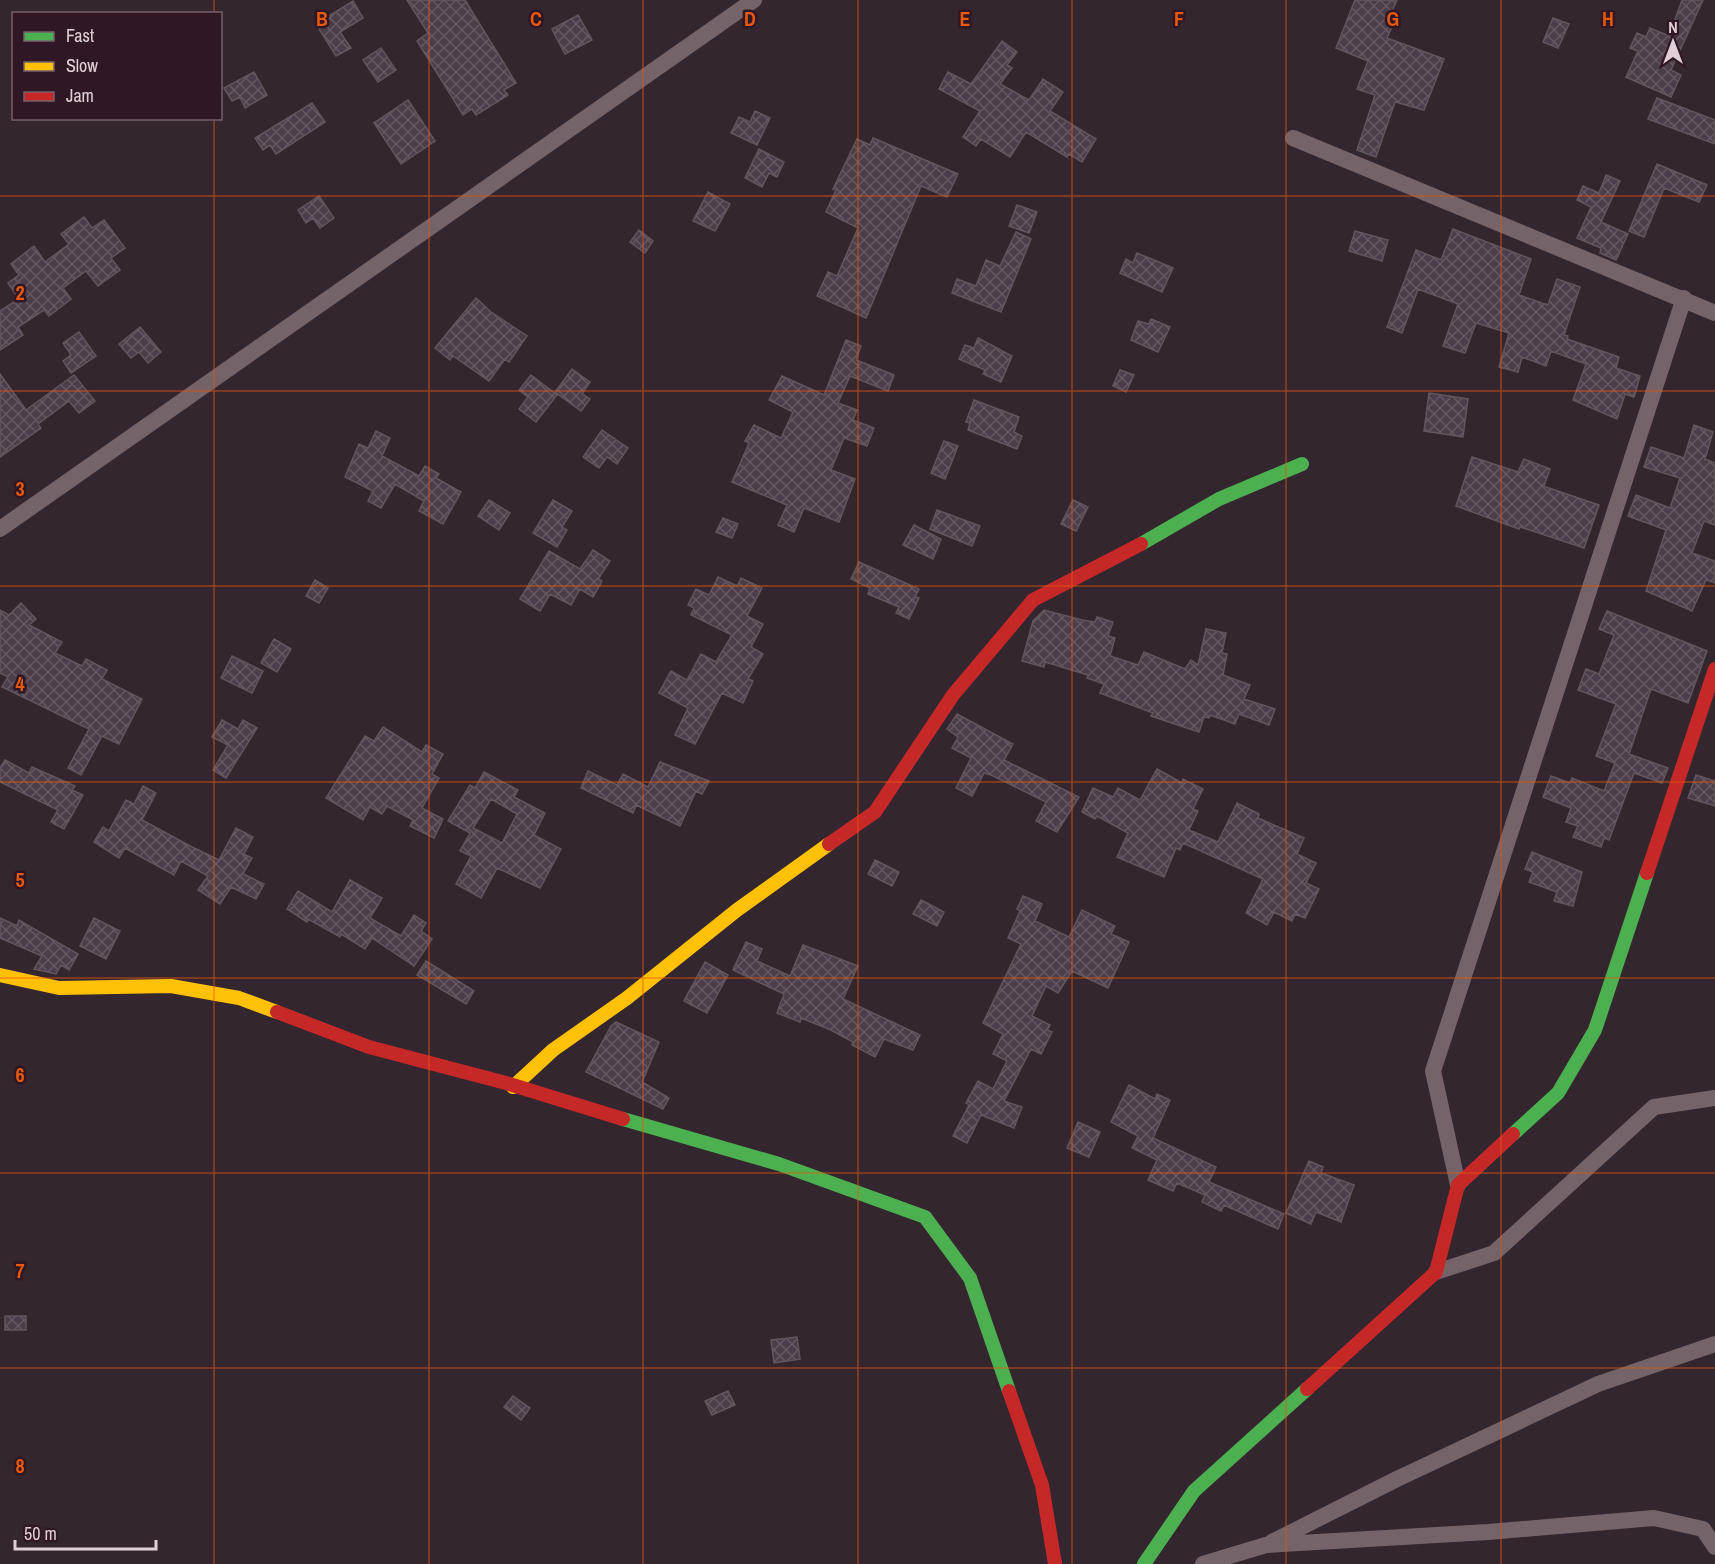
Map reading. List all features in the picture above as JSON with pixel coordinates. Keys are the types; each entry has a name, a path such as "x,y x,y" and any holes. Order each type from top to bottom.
{"street":[{"path":"0,529 754,0"},
{"path":"1293,138 1684,298 1715,313"},
{"path":"1436,1272 1458,1185 1432,1071 1684,298"},
{"path":"513,1087 553,1050 627,998 737,910 875,812 953,694 1033,600 1129,551 1219,499 1302,464"},
{"path":"1458,1185 1558,1093 1595,1030 1715,669"},
{"path":"0,975 59,988 171,986 240,998 369,1047 506,1083 513,1087 779,1164 925,1217 970,1278 1042,1485 1055,1564"},
{"path":"1144,1564 1194,1491 1436,1272 1494,1252 1654,1107 1715,1098"},
{"path":"1203,1564 1266,1545 1397,1479 1598,1384 1715,1344"},
{"path":"1266,1545 1488,1532 1654,1518 1703,1529 1715,1547"}],"building":[{"path":"407,0 465,0 516,83 504,90 508,95 476,115 472,109 463,115 417,41 428,33"},
{"path":"1355,0 1397,0 1392,11 1398,13 1387,38 1444,59 1424,110 1395,102 1376,157 1357,150 1375,95 1357,89 1368,61 1336,48"},
{"path":"1682,0 1703,0 1671,70 1681,75 1671,97 1626,77 1638,51 1630,48 1637,33 1646,37 1650,28 1669,36"},
{"path":"353,1 363,18 340,32 351,48 336,56 316,24"},
{"path":"578,15 592,40 565,54 552,29"},
{"path":"1553,18 1569,24 1558,48 1543,42"},
{"path":"1002,41 1017,52 1007,65 1012,68 1000,84 1029,100 1043,79 1063,92 1050,111 1096,139 1082,162 1069,154 1067,157 1026,132 1010,157 981,139 976,146 963,137 980,111 939,89 948,72 971,84"},
{"path":"381,48 396,70 378,82 363,60"},
{"path":"254,72 267,95 245,108 240,97 232,101 224,88"},
{"path":"1657,98 1715,120 1715,144 1648,119"},
{"path":"408,100 435,141 401,164 374,123"},
{"path":"312,103 325,122 276,154 270,145 263,150 255,138"},
{"path":"755,111 770,118 757,145 731,133 739,117 750,122"},
{"path":"873,138 958,174 947,197 921,186 866,318 817,296 828,272 837,276 858,228 826,212 836,190 833,189 857,139 870,145"},
{"path":"759,149 784,162 777,177 769,173 762,187 745,178"},
{"path":"1657,164 1707,185 1699,202 1664,188 1644,237 1629,231"},
{"path":"1606,175 1620,181 1601,222 1628,234 1616,260 1600,253 1601,248 1577,238 1591,207 1577,200 1583,186 1599,193"},
{"path":"708,192 730,204 715,231 693,221"},
{"path":"319,196 334,218 320,228 313,218 306,223 298,210"},
{"path":"1017,205 1037,212 1029,233 1009,226"},
{"path":"84,217 92,228 104,220 125,248 111,258 120,270 98,286 86,271 63,288 71,299 49,316 44,310 18,327 23,335 0,350 0,311 19,299 8,283 19,275 11,264 34,246 45,262 69,244 61,234"},
{"path":"1453,229 1531,259 1519,295 1548,305 1557,279 1580,287 1564,335 1568,336 1567,339 1619,357 1616,368 1640,376 1634,397 1625,394 1617,419 1573,400 1586,364 1551,351 1546,366 1522,357 1518,372 1499,367 1509,333 1476,323 1465,353 1443,346 1458,304 1418,289 1402,333 1387,327 1416,250 1441,260"},
{"path":"639,230 653,241 645,253 630,242"},
{"path":"1355,231 1388,240 1382,261 1349,251"},
{"path":"1016,232 1031,239 1001,312 952,293 957,279 976,286 986,260 1000,266"},
{"path":"1137,253 1173,268 1162,292 1120,273 1126,259 1133,263"},
{"path":"476,298 491,312 527,336 509,362 505,359 489,381 453,356 450,360 435,348"},
{"path":"1151,319 1170,327 1158,352 1131,340 1138,321 1149,324"},
{"path":"140,327 161,352 148,363 139,352 131,358 119,344"},
{"path":"79,332 96,356 71,373 63,361 71,355 63,343"},
{"path":"978,338 1012,356 1001,382 983,374 985,370 959,359 965,345 974,348"},
{"path":"846,340 861,346 856,360 894,375 888,391 850,376 838,403 857,410 853,420 874,428 867,446 844,438 831,470 855,479 839,522 804,508 794,532 778,525 787,505 732,482 749,443 745,441 754,425 781,438 793,412 769,400 782,376 824,395"},
{"path":"572,369 590,382 582,394 590,399 581,411 555,392"},
{"path":"1120,370 1134,375 1126,392 1113,386"},
{"path":"0,374 26,410 74,375 95,401 79,413 69,401 38,424 41,428 0,457"},
{"path":"531,375 557,395 536,422 519,409 528,397 519,390"},
{"path":"1429,393 1468,399 1463,437 1424,431"},
{"path":"974,400 1019,417 1014,432 1022,436 1017,449 968,430 970,423 966,422"},
{"path":"1694,425 1713,432 1705,459 1715,463 1715,525 1704,521 1692,553 1715,561 1715,583 1706,580 1692,611 1646,591 1666,530 1628,516 1636,495 1670,508 1680,478 1644,467 1651,447 1684,458"},
{"path":"602,430 628,448 617,464 607,457 599,468 583,457"},
{"path":"376,431 390,438 382,456 419,476 425,466 439,474 436,478 461,492 443,524 419,511 424,501 395,484 381,508 368,501 373,491 345,477 359,444 368,448"},
{"path":"944,441 958,446 945,479 931,473"},
{"path":"1472,457 1518,472 1524,459 1550,469 1544,486 1599,505 1584,548 1520,527 1519,529 1456,506"},
{"path":"489,500 510,513 499,530 478,516"},
{"path":"553,500 572,511 562,527 567,530 557,547 533,533"},
{"path":"1073,500 1088,507 1076,531 1061,524"},
{"path":"937,510 980,526 972,546 930,529"},
{"path":"723,518 738,524 732,538 716,532"},
{"path":"914,525 941,539 933,559 903,545"},
{"path":"593,550 610,561 598,579 602,581 593,597 580,589 571,605 550,594 540,611 520,599 549,551 580,569"},
{"path":"859,562 919,589 915,597 919,598 909,619 896,613 899,607 868,594 870,588 851,579"},
{"path":"718,577 737,586 741,578 762,588 747,616 763,624 751,647 763,654 748,679 753,681 743,703 722,693 695,744 675,735 688,708 659,693 671,671 687,680 701,654 716,662 732,635 691,615 694,608 688,605 696,589 709,595"},
{"path":"315,580 328,588 319,603 306,596"},
{"path":"21,603 36,619 29,625 62,642 55,653 82,666 86,659 107,670 102,679 142,699 119,744 102,736 81,775 68,768 89,729 2,687 8,677 0,673 0,610 9,615"},
{"path":"1044,610 1082,620 1095,622 1097,617 1113,622 1108,636 1115,638 1110,656 1138,665 1144,652 1185,669 1191,660 1198,665 1206,629 1226,633 1222,653 1227,654 1223,675 1250,685 1244,699 1275,709 1269,725 1239,714 1235,724 1210,715 1209,718 1204,717 1199,732 1151,716 1153,713 1100,693 1104,684 1087,678 1088,675 1045,662 1044,667 1022,661 1033,621"},
{"path":"1607,611 1707,651 1688,703 1651,689 1629,754 1668,768 1662,783 1634,773 1609,840 1604,838 1601,847 1573,837 1578,826 1566,822 1571,808 1543,797 1551,776 1570,783 1572,778 1604,791 1615,763 1596,756 1616,704 1578,690 1586,669 1599,674 1614,635 1599,629"},
{"path":"274,639 291,649 277,672 261,663"},
{"path":"232,656 263,671 252,693 221,678"},
{"path":"957,714 1013,744 1004,760 1079,797 1057,832 1036,821 1046,802 991,775 984,773 972,796 956,788 971,758 952,748 958,737 947,729"},
{"path":"222,720 238,729 243,720 257,728 226,778 213,770 228,745 212,737"},
{"path":"383,727 422,752 426,745 443,754 432,774 439,778 422,808 443,819 434,838 410,826 413,820 387,806 382,814 370,807 363,820 326,798 365,736 374,741"},
{"path":"5,760 29,773 32,767 75,786 72,790 83,795 64,829 51,822 58,810 0,782 0,768"},
{"path":"660,762 709,781 702,794 696,791 680,826 636,805 633,813 581,788 588,771 617,785 623,774 648,787"},
{"path":"1157,769 1182,783 1183,779 1203,789 1193,809 1198,811 1189,830 1218,842 1237,803 1259,814 1258,818 1304,838 1297,854 1316,863 1306,883 1319,889 1305,918 1295,914 1292,921 1274,912 1267,925 1246,913 1263,879 1183,843 1180,850 1176,848 1164,877 1117,857 1128,833 1097,816 1095,819 1082,812 1093,788 1113,797 1118,788 1140,800"},
{"path":"484,772 518,790 514,797 545,813 534,835 561,849 540,888 497,868 481,898 456,884 471,856 460,851 470,833 448,821 470,785 475,788","holes":["491,799 517,814 502,843 473,828"]},
{"path":"1696,775 1715,781 1715,806 1688,798"},
{"path":"143,786 156,793 142,820 219,860 236,828 253,837 244,854 252,858 243,874 264,884 256,899 231,887 220,904 198,890 208,876 181,861 174,875 125,848 119,858 94,842 103,827 109,831 126,800 134,804"},
{"path":"1532,852 1582,872 1573,906 1554,901 1557,892 1529,882 1533,872 1525,869"},
{"path":"875,860 899,872 892,886 868,874"},
{"path":"350,880 382,898 370,918 401,936 414,915 426,923 421,931 432,939 414,966 372,938 365,949 341,934 340,937 308,919 307,922 287,909 298,891 332,912"},
{"path":"1023,896 1042,904 1035,921 1069,937 1082,910 1115,926 1111,934 1129,942 1108,988 1072,971 1058,993 1046,986 1032,1016 1050,1025 1047,1030 1052,1032 1041,1054 1031,1049 1004,1101 1022,1107 1014,1128 981,1115 967,1143 953,1136 969,1105 966,1103 978,1081 993,1089 1007,1061 993,1054 1003,1034 983,1023 1021,944 1008,938 1020,911 1017,909"},
{"path":"921,900 944,912 937,926 913,914"},
{"path":"0,918 17,926 19,920 78,954 69,970 61,965 56,974 34,969 42,956 0,938"},
{"path":"94,918 120,931 106,959 80,946"},
{"path":"746,942 762,949 757,961 790,976 803,945 858,966 843,999 920,1035 913,1050 884,1039 875,1057 852,1045 853,1042 831,1030 801,1018 800,1022 777,1013 784,994 733,970"},
{"path":"426,961 474,991 466,1004 417,975"},
{"path":"705,962 728,975 707,1013 684,1001"},
{"path":"616,1022 659,1042 642,1082 669,1098 663,1109 586,1072 611,1026"},
{"path":"1129,1085 1155,1099 1157,1094 1170,1100 1153,1138 1216,1167 1209,1182 1284,1214 1278,1229 1224,1205 1221,1211 1202,1202 1205,1195 1177,1183 1173,1191 1148,1180 1157,1160 1132,1148 1138,1136 1111,1122"},
{"path":"1078,1122 1100,1132 1089,1157 1067,1148"},
{"path":"1309,1161 1323,1167 1321,1173 1354,1185 1341,1222 1316,1212 1311,1224 1286,1213"},
{"path":"5,1316 26,1316 26,1330 5,1330"},
{"path":"797,1337 800,1359 774,1363 771,1340"},
{"path":"728,1391 735,1405 712,1415 705,1401"},
{"path":"513,1396 530,1408 521,1420 504,1407"}],"traffic: fast":[{"path":"1141,544 1219,499 1302,464"},
{"path":"1513,1134 1558,1093 1595,1030 1647,873"},
{"path":"623,1119 779,1164 925,1217 970,1278 1009,1391"},
{"path":"1144,1564 1194,1491 1307,1389"}],"traffic: slow":[{"path":"513,1087 553,1050 627,998 737,910 829,844"},
{"path":"0,975 59,988 171,986 239,998 277,1012"}],"traffic: jam":[{"path":"829,844 875,812 953,695 1033,600 1141,544"},
{"path":"1647,873 1715,669"},
{"path":"277,1012 369,1047 506,1083 623,1119"},
{"path":"1307,1389 1436,1272 1458,1185 1513,1134"},
{"path":"1009,1391 1042,1485 1055,1564"}]}
